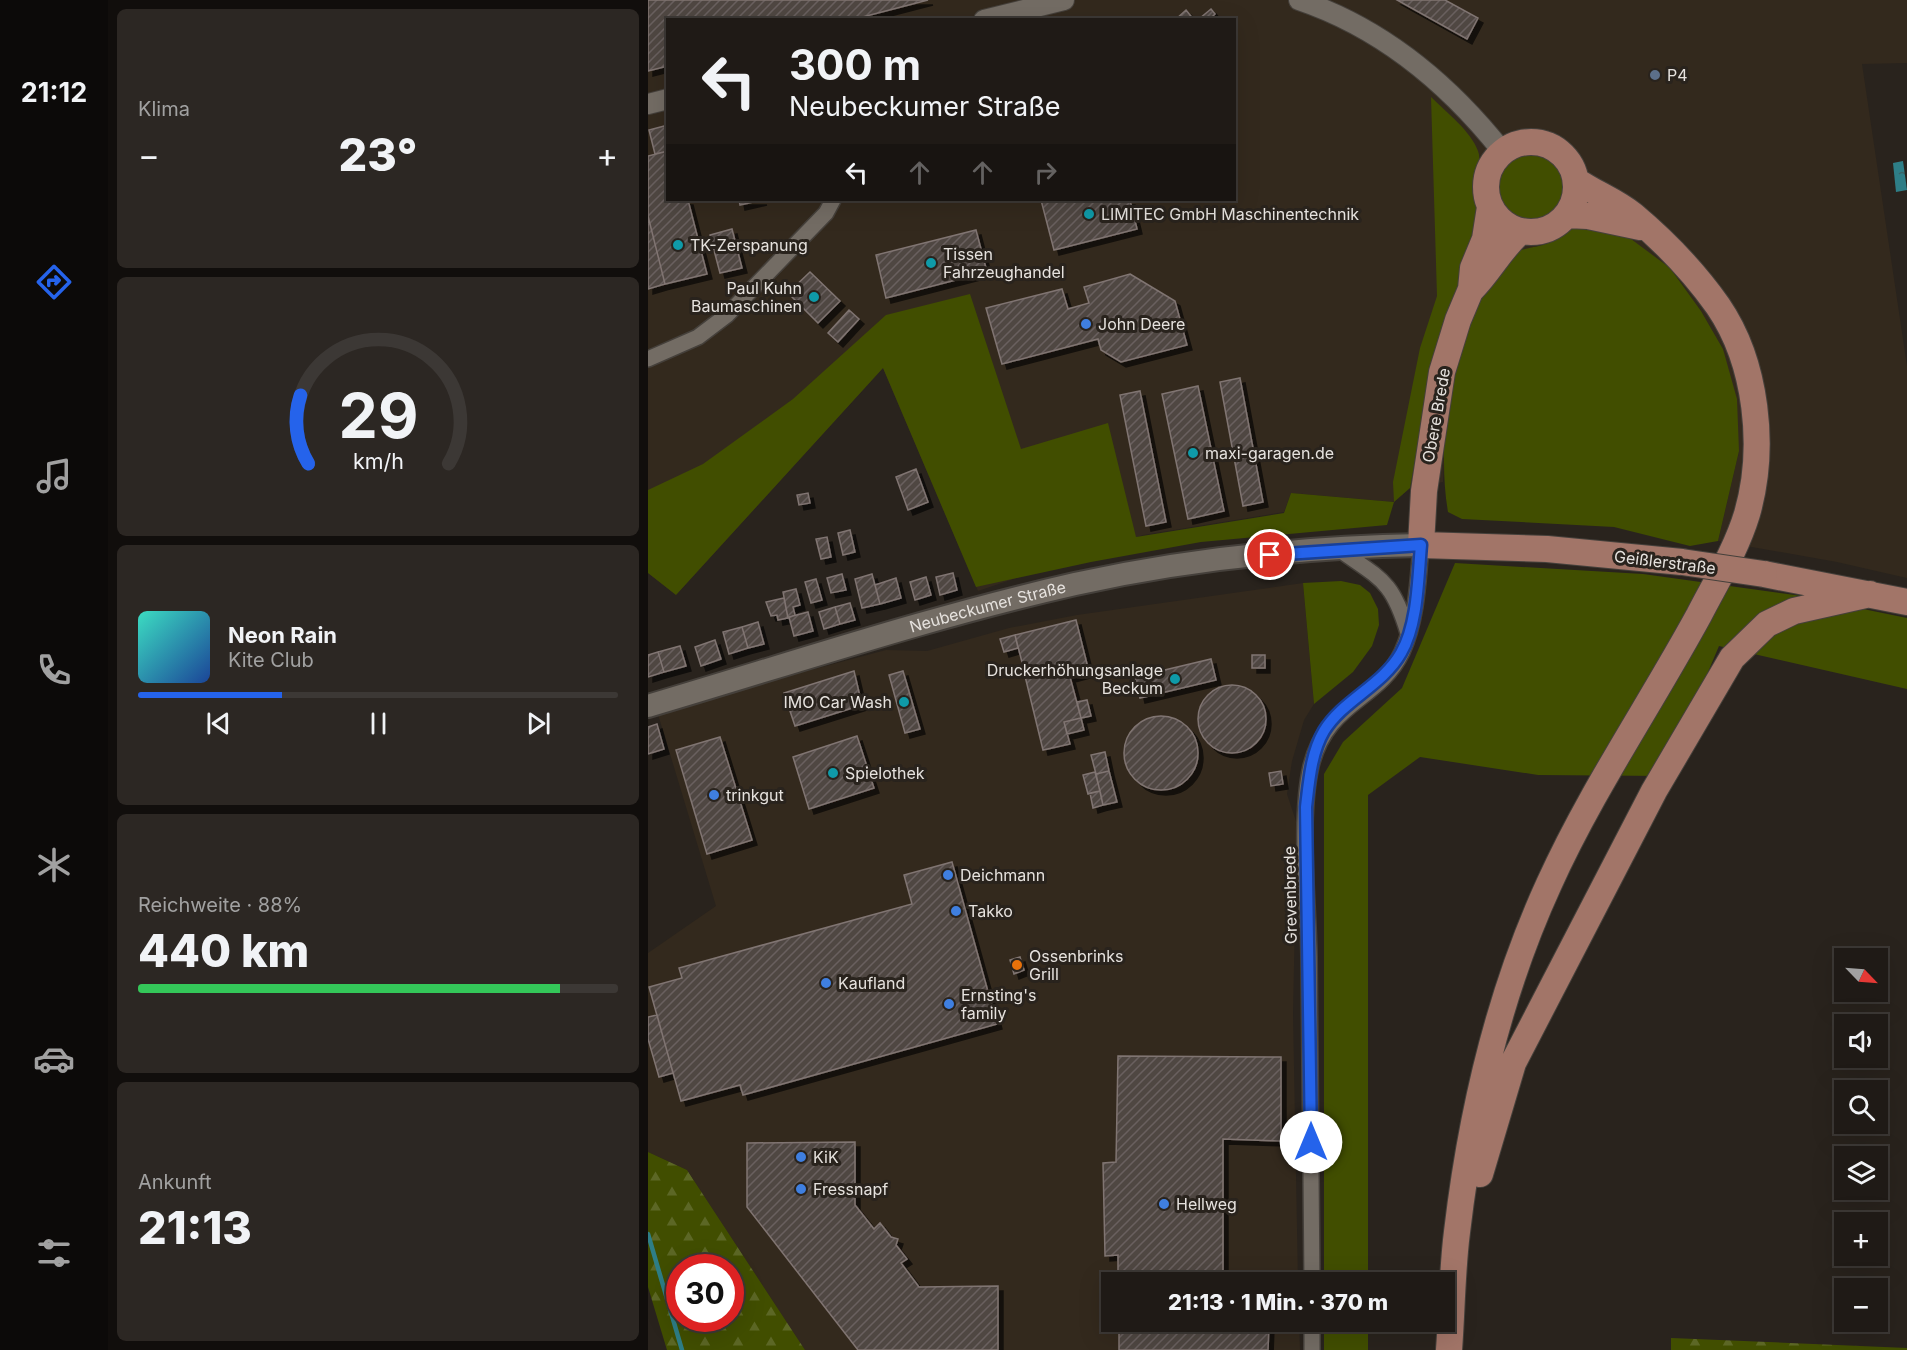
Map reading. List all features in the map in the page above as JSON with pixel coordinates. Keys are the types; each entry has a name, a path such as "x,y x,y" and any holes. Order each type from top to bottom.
{"main road":[{"path":"1524,141 1548,144 1567,159 1576,181 1573,205 1567,215 1545,230 1521,231 1497,217 1486,196 1487,177 1494,160 1502,151 1524,141"},
{"path":"1449,1350 1457,1232 1480,1089 1506,995 1548,886 1576,829 1735,547 1747,512 1756,461 1755,408 1742,355 1719,308 1682,261 1631,213 1576,181"},
{"name":"Obere Brede","path":"1421,545 1424,491 1442,372 1458,320 1471,289 1473,268 1485,239 1490,207"},
{"path":"1567,215 1588,216 1646,228"},
{"name":"Obere Brede","path":"1471,289 1488,273 1508,242 1521,231"},
{"name":"Neubeckumer Straße","path":"648,706 856,641 1076,584 1202,562 1337,548 1421,545"},
{"name":"Geißlerstraße","path":"1421,545 1547,549 1682,562 1764,574 1907,602"},
{"path":"1457,1232 1479,1176 1513,1063 1648,802 1732,658 1767,624 1794,611 1870,594"}],"street":[{"path":"992,18 1064,0"},
{"path":"1299,0 1330,10 1364,27 1412,60 1454,96 1502,151"},
{"path":"648,104 666,100"},
{"path":"648,359 698,337 727,315 826,213 832,201"},
{"name":"Grevenbrede","path":"1312,1272 1311,1025 1306,807 1311,766 1323,732 1335,717 1377,684 1402,652 1416,606 1421,545"},
{"path":"1337,548 1384,581 1400,607 1408,633"},
{"path":"1312,1332 1312,1350"}],"shaded area":[{"path":"648,0 1907,0 1907,63 1862,64 1907,366 1907,578 1837,562 1718,541 1739,451 1723,349 1701,311 1670,268 1575,226 1547,243 1511,254 1447,412 1443,482 1410,488 1394,502 1291,493 1284,512 1143,535 978,591 883,368 676,595 648,573"},
{"path":"1303,583 1314,704 1304,720 1292,761 1287,794 1297,824 1293,1013 1298,1272 1101,1272 1101,1332 1299,1332 1300,1350 805,1350 687,1170 648,1152 648,953 716,906 657,711 886,650 927,651 1009,628 1077,615"}],"green space":[{"path":"1431,97 1464,129 1478,151 1479,163 1474,192 1480,215 1448,331 1432,366 1410,488 1394,502 1393,482 1420,348 1437,296"},
{"path":"1530,150 1544,153 1556,161 1564,173 1567,187 1564,201 1556,213 1544,221 1530,224 1516,221 1504,213 1496,201 1493,187 1496,173 1504,161 1516,153"},
{"path":"1575,226 1627,236 1670,268 1701,311 1723,349 1737,399 1739,451 1718,541 1690,546 1614,527 1462,519 1448,512 1444,448 1447,413 1462,342 1474,309 1490,280 1509,256 1517,251 1548,243"},
{"path":"970,294 1021,449 1108,423 1136,537 1284,513 1291,493 1394,502 1387,525 1201,542 1091,562 976,587 883,368 676,595 648,573 648,490 703,464 793,399 886,315"},
{"path":"1455,563 1643,574 1795,595 1907,618 1907,689 1719,646 1664,776 1538,775 1420,757 1368,795 1368,1272 1324,1272 1324,774 1343,742 1402,688"},
{"path":"1341,581 1360,585 1370,593 1378,609 1379,625 1372,646 1353,672 1314,704 1303,583"},
{"path":"648,1152 687,1170 742,1254 666,1254 666,1332 744,1332 744,1257 805,1350 667,1350 648,1287"},
{"path":"1324,1332 1368,1332 1368,1350 1324,1350"},
{"path":"1671,1338 1907,1348 1907,1350 1671,1350"}],"water":[{"path":"1903,161 1907,190 1896,192 1893,163"}],"building":[{"path":"648,0 928,0 859,18 666,18 666,66 648,71"},
{"path":"1397,0 1445,0 1478,18 1467,39"},
{"path":"1211,9 1215,14 1211,18 1200,18"},
{"path":"1186,10 1192,18 1177,18"},
{"path":"666,126 666,151 655,154 649,130"},
{"name":"TK-Zerspanung","path":"666,152 666,201 688,201 707,274 665,284 648,216 648,156"},
{"path":"739,201 758,201 740,205"},
{"name":"LIMITEC GmbH Maschinentechnik","path":"1041,201 1130,201 1137,229 1054,250"},
{"path":"648,216 665,284 648,289"},
{"path":"732,229 742,268 720,273 710,235"},
{"name":"Tissen Fahrzeughandel","path":"976,230 987,272 886,298 876,255"},
{"name":"Paul Kuhn Baumaschinen","path":"810,272 840,301 818,323 788,293"},
{"name":"John Deere","path":"1130,274 1175,301 1187,345 1121,362 1101,350 1098,339 1002,364 986,308 1062,289 1068,309 1089,303 1084,287"},
{"path":"849,310 859,319 838,342 828,333"},
{"path":"1240,378 1263,502 1243,506 1220,382"},
{"name":"maxi-garagen.de","path":"1198,386 1224,511 1188,519 1162,394"},
{"path":"1140,391 1166,522 1146,526 1120,395"},
{"path":"916,469 928,502 908,510 896,477"},
{"path":"808,493 810,503 799,505 797,495"},
{"path":"850,530 855,552 843,555 838,533"},
{"path":"827,537 831,557 821,559 816,539"},
{"path":"953,573 957,590 940,595 936,577"},
{"path":"842,574 846,590 831,593 827,578"},
{"path":"872,574 880,604 862,608 855,579"},
{"path":"926,577 931,595 915,600 910,582"},
{"path":"896,578 901,598 880,604 875,585"},
{"path":"816,579 822,600 811,603 805,582"},
{"path":"796,589 800,605 793,607 795,615 788,618 783,592"},
{"path":"784,598 788,618 778,620 777,615 771,616 766,602"},
{"path":"850,603 855,620 840,624 835,607"},
{"path":"835,607 840,624 824,629 819,612"},
{"path":"808,612 813,631 794,636 789,617"},
{"path":"1076,620 1089,672 1070,677 1081,718 1064,722 1070,744 1043,750 1024,672 1020,673 1019,667 1023,666 1015,635"},
{"path":"758,622 764,644 748,648 742,627"},
{"path":"742,627 748,648 729,654 723,632"},
{"path":"1015,635 1018,648 1004,652 1000,639"},
{"path":"715,640 721,659 701,666 695,647"},
{"path":"680,646 686,666 664,672 658,652"},
{"path":"658,652 664,672 648,677 648,655"},
{"path":"1252,655 1265,655 1265,668 1252,668"},
{"name":"Druckerhöhungsanlage Beckum","path":"1211,659 1216,680 1140,698 1135,677"},
{"path":"854,671 862,705 795,726 784,693"},
{"name":"IMO Car Wash","path":"903,671 920,729 905,733 889,675"},
{"path":"1232,685 1245,688 1256,695 1263,706 1266,719 1263,732 1256,743 1245,750 1232,753 1219,750 1208,743 1201,732 1198,719 1201,706 1208,695 1219,688"},
{"path":"1087,700 1091,716 1081,718 1077,702"},
{"path":"1161,716 1182,722 1192,732 1198,753 1192,774 1182,784 1161,790 1140,784 1130,774 1124,753 1130,732 1140,722"},
{"path":"1081,718 1084,730 1067,734 1064,722"},
{"path":"657,724 664,749 648,754 648,727"},
{"name":"Spielothek","path":"857,736 874,788 809,809 793,757"},
{"name":"trinkgut","path":"720,737 752,840 707,854 676,750"},
{"path":"1105,752 1109,771 1096,774 1091,755"},
{"path":"1109,771 1117,802 1103,805 1096,774"},
{"path":"1281,771 1283,784 1271,786 1269,773"},
{"path":"1095,772 1100,791 1088,794 1083,775"},
{"path":"1100,791 1103,805 1093,808 1090,793"},
{"name":"Kaufland","path":"952,862 997,1024 743,1095 740,1085 681,1101 649,987 682,978 679,968 912,904 904,875"},
{"name":"Ossenbrinks Grill","path":"1020,957 1024,970 1014,974 1010,960"},
{"path":"657,1015 673,1073 659,1077 648,1039 648,1017"},
{"name":"Hellweg","path":"1118,1056 1281,1057 1281,1141 1223,1139 1223,1272 1118,1272 1118,1255 1105,1256 1103,1163 1116,1162"},
{"path":"855,1142 855,1205 874,1229 880,1223 891,1237 898,1239 896,1245 907,1259 901,1263 919,1287 998,1286 998,1350 858,1350 747,1207 747,1143"},
{"path":"1119,1332 1269,1332 1268,1350 1119,1350"}],"waterway":[{"path":"648,1234 682,1350"}],"place":[{"name":"P4","path":"1655,75"},
{"name":"LIMITEC GmbH Maschinentechnik","path":"1089,214"},
{"name":"TK-Zerspanung","path":"678,245"},
{"name":"Tissen Fahrzeughandel","path":"931,263"},
{"name":"Paul Kuhn Baumaschinen","path":"814,297"},
{"name":"John Deere","path":"1086,324"},
{"name":"maxi-garagen.de","path":"1193,453"},
{"name":"Druckerhöhungsanlage Beckum","path":"1175,679"},
{"name":"IMO Car Wash","path":"904,702"},
{"name":"Spielothek","path":"833,773"},
{"name":"trinkgut","path":"714,795"},
{"name":"Deichmann","path":"948,875"},
{"name":"Takko","path":"956,911"},
{"name":"Ossenbrinks Grill","path":"1017,965"},
{"name":"Kaufland","path":"826,983"},
{"name":"Ernsting's family","path":"949,1004"},
{"name":"KiK","path":"801,1157"},
{"name":"Fressnapf","path":"801,1189"},
{"name":"Hellweg","path":"1164,1204"}],"route":[{"path":"1270,555 1337,548 1421,545 1416,606 1402,652 1377,684 1335,717 1323,732 1311,766 1306,807 1311,1142"}]}
